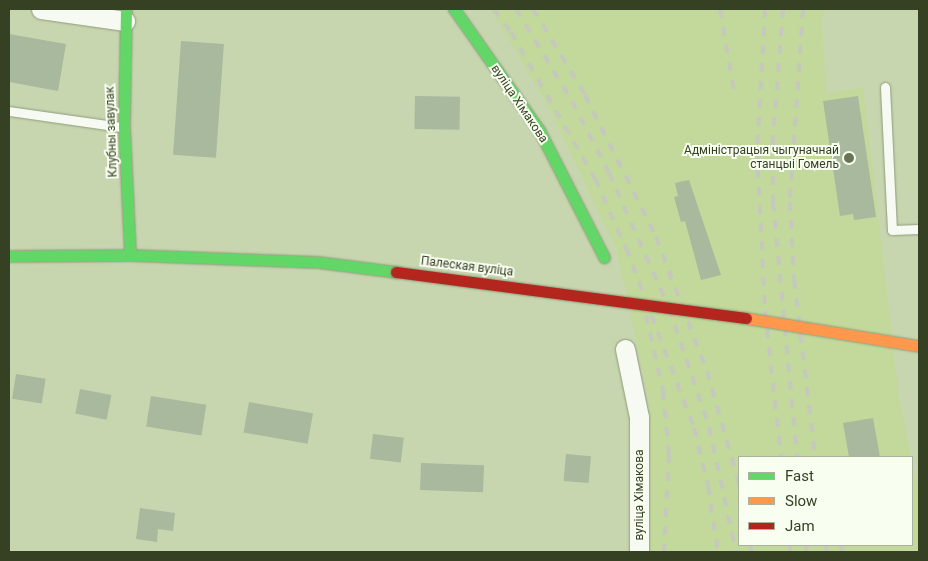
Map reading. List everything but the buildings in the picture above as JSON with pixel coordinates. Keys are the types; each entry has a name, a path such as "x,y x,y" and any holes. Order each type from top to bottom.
{"main road":[{"name":"вуліца Хімакова","path":"454,9 539,130 604,257"},
{"name":"Клубны завулак","path":"126,15 124,127 130,255"},
{"name":"Палеская вуліца","path":"9,256 130,255 318,262 705,312 919,346"}],"street":[{"path":"41,9 126,15"},
{"name":"вуліца Хімакова","path":"624,349 640,417 639,552"}],"lane":[{"path":"885,88 892,230 919,229"},
{"path":"9,111 124,127"}],"shaded area":[{"path":"491,9 825,9 822,20 826,94 863,87 899,399 911,456 738,456 738,546 913,546 913,466 919,496 919,548 902,552 648,552 650,404 617,251 552,113"}],"railway":[{"path":"494,9 511,32 595,179 626,248 694,428 708,486 718,552"},
{"path":"516,9 572,101 609,173 669,308 709,427 736,552"},
{"path":"533,9 585,95 656,237 707,371 738,480"},
{"path":"720,9 734,92"},
{"path":"765,9 757,151 765,311 781,456"},
{"path":"783,9 773,140 773,202 797,456"},
{"path":"803,9 790,202 794,280 815,456"},
{"path":"646,315 663,391 669,454 664,552"},
{"path":"750,546 752,552"},
{"path":"790,546 790,552"},
{"path":"806,546 807,552"},
{"path":"826,546 827,552"},
{"path":"840,546 843,552"}],"traffic: fast":[{"path":"126,9 124,127 130,255"},
{"path":"454,9 539,130 604,257"},
{"path":"9,256 130,255 318,262 396,272"}],"traffic: slow":[{"path":"746,318 919,346"}],"traffic: jam":[{"path":"396,272 746,318"}],"place":[{"name":"Адміністрацыя чыгуначнай станцыі Гомель","path":"849,158"}]}
